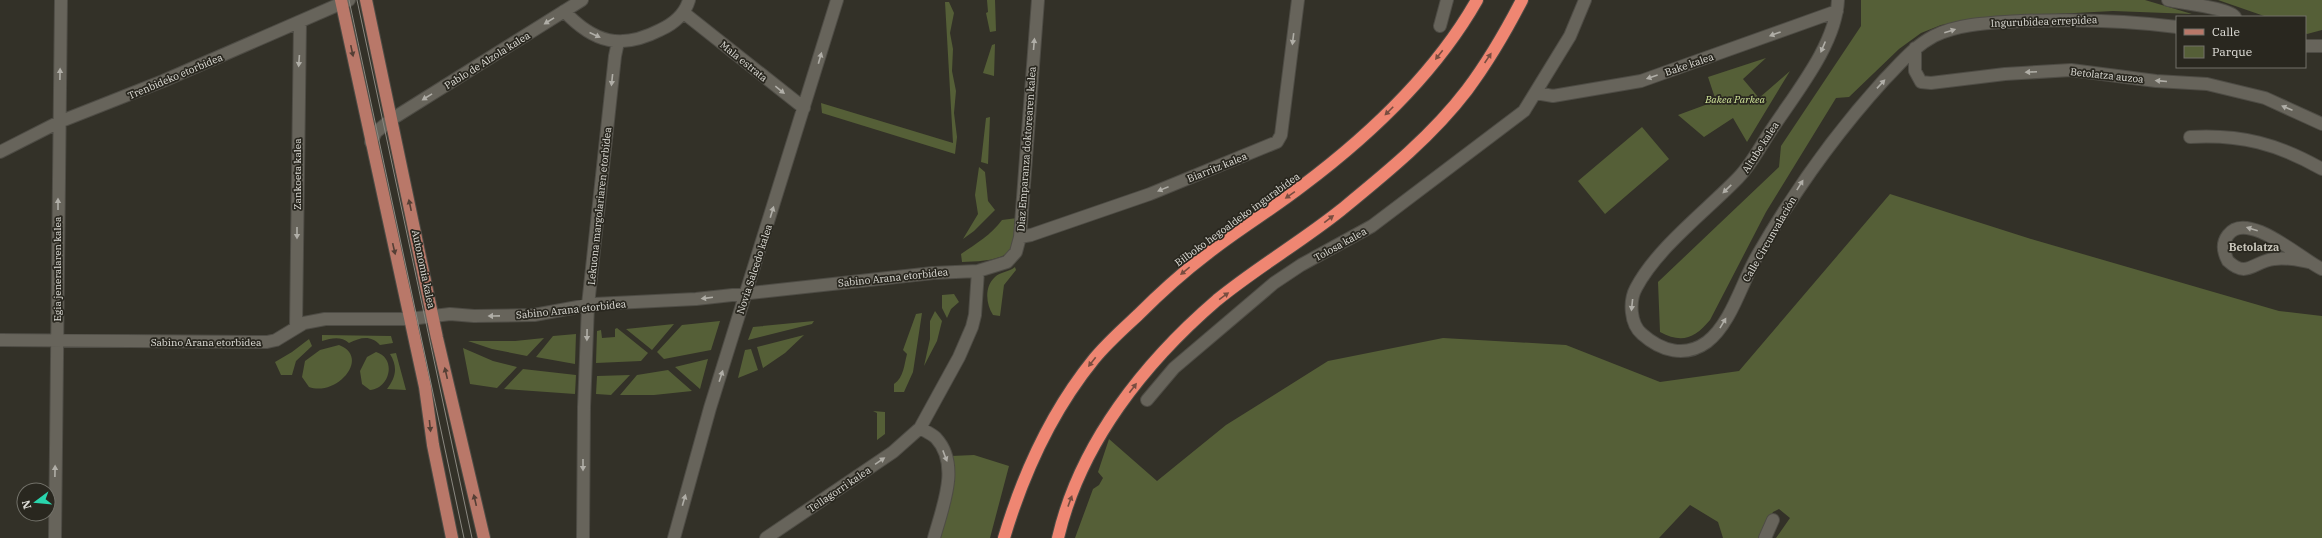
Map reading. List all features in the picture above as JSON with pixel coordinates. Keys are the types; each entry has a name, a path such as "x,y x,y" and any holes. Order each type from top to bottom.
{"highway":[{"name":"Bilboko hegoaldeko ingurabidea","path":"1004,538 1025,476 1046,430 1075,384 1094,358 1176,279 1340,156 1417,84 1442,52 1477,0"},
{"path":"1058,538 1085,463 1108,423 1150,366 1182,332 1218,299 1340,211 1402,157 1466,91 1507,28 1522,0"}],"main road":[{"name":"Autonomia kalea","path":"366,0 434,316 437,338 484,538"},
{"path":"344,1 371,142 414,318 433,445 452,538"}],"street":[{"name":"Egia jeneralaren kalea","path":"55,538 61,0"},
{"name":"Pablo de Alzola kalea","path":"371,142 376,132 392,119 582,0"},
{"path":"564,11 584,30 598,37 618,42 636,41 666,28 684,13 689,0"},
{"name":"Novia Salcedo kalea","path":"674,538 746,294 837,0"},
{"name":"Diaz Emparanza doktorearen kalea","path":"978,271 1007,262 1016,252 1020,237 1038,0"},
{"name":"Biarritz kalea","path":"1020,237 1031,235 1150,194 1276,142 1281,135 1298,0"},
{"path":"1440,26 1447,0"},
{"name":"Tolosa kalea","path":"1148,400 1174,368 1274,283 1372,226 1524,111 1570,36 1585,0"},
{"path":"2168,0 2231,13 2234,16"},
{"name":"Trenbideko etorbidea","path":"0,152 59,122 163,81 300,22 344,1"},
{"name":"Bake kalea","path":"1536,93 1553,96 1641,81 1838,5"},
{"name":"Altube kalea","path":"1646,270 1741,175 1822,51 1838,5"},
{"name":"Mala estrata","path":"684,13 804,108"},
{"path":"2126,22 2146,18 2176,21"},
{"name":"Ingurubidea errepidea","path":"1915,48 1936,35 1962,27 1988,23 2078,19 2176,27"},
{"name":"Zankoeta kalea","path":"296,327 300,22"},
{"name":"Lekuona margolariaren etorbidea","path":"583,538 584,407 588,305 615,56 618,42"},
{"path":"2306,46 2322,46"},
{"name":"Calle Circunvalación","path":"1646,270 1634,292 1631,311 1638,331 1654,345 1670,351 1690,351 1707,342 1722,326 1756,258 1807,174 1873,92 1915,48"},
{"name":"Betolatza auzoa","path":"1915,48 1915,71 1921,82 1931,83 2005,74 2071,70 2156,81 2207,84 2265,98 2322,124"},
{"path":"2190,137 2217,136 2261,142 2303,158 2322,169"},
{"path":"2309,262 2278,258 2265,261 2250,269 2240,269 2228,261 2224,246 2225,239 2235,229 2250,227 2292,249 2309,262 2322,269"},
{"path":"934,538 946,489 949,467 943,449 935,438 920,428 959,358 972,327 975,315 978,271"},
{"name":"Sabino Arana etorbidea","path":"0,340 267,342 276,340 304,323 325,319 414,318 450,314 474,316 534,314 588,305 696,299 933,272 978,271"},
{"name":"Tellagorri kalea","path":"766,538 910,439 920,428"},
{"path":"1765,538 1773,520"}],"green space":[{"path":"987,0 995,0 996,31 990,32 986,13 988,12"},
{"path":"1861,0 2145,0 2192,14 2113,11 1979,18 1941,25 1921,33 1899,49 1849,97 1836,98 1766,212 1710,320 1699,331 1688,337 1675,338 1660,332 1658,282 1779,167 1781,146 1861,26"},
{"path":"2218,0 2322,0 2322,30 2306,34 2306,16 2264,16"},
{"path":"945,2 949,2 954,13 950,33 953,49 952,71 956,91 954,113 957,137 955,154 822,113 821,103 953,143"},
{"path":"995,44 994,76 983,73 992,45"},
{"name":"Bakea Parkea","path":"1766,58 1743,79 1759,98 1790,71 1747,142 1733,118 1704,137 1678,115 1716,101 1708,77"},
{"path":"990,117 988,164 981,162 986,118"},
{"path":"1642,127 1669,159 1605,214 1578,181"},
{"path":"979,167 985,172 988,201 995,210 974,231 963,239 978,214 975,195"},
{"path":"1890,194 2031,239 2279,311 2322,316 2322,538 1776,538 1790,518 1779,509 1773,512 1758,538 1723,538 1718,522 1690,505 1659,538 1075,538 1093,489 1099,485 1103,478 1098,472 1109,439 1157,481 1226,425 1328,361 1443,338 1566,345 1660,382 1739,371"},
{"path":"1017,218 1016,240 1010,251 991,260 962,262 961,254 988,234 1002,220"},
{"path":"1015,267 1016,270 1004,285 1000,316 993,315 987,296 991,281 997,275"},
{"path":"954,294 959,302 951,309 947,318 942,308 942,295"},
{"path":"935,311 942,321 937,341 924,366 930,339 930,321"},
{"path":"922,313 913,372 904,392 894,392 894,384 902,374 907,354 903,350 916,314"},
{"path":"720,321 711,350 664,359 657,352 682,325"},
{"path":"814,321 812,324 748,340 753,327"},
{"path":"674,324 652,350 626,329"},
{"path":"617,328 648,353 641,361 596,363 597,331 601,330 602,338 615,337 615,329"},
{"path":"576,334 575,364 536,357 553,336"},
{"path":"322,335 391,336 393,343 380,345 369,338 358,339 349,343 343,339 336,338 322,341"},
{"path":"804,335 785,353 763,368 757,347"},
{"path":"544,338 527,356 492,349 468,341 515,341"},
{"path":"309,339 312,346 296,361 292,375 281,375 275,362 292,352"},
{"path":"339,345 348,351 352,358 351,366 346,374 339,381 330,386 320,389 309,387 302,377 305,361 320,350"},
{"path":"463,348 493,361 517,367 497,388 470,384"},
{"path":"751,349 758,370 738,378 745,350"},
{"path":"376,352 383,355 387,360 389,366 388,373 382,384 377,388 370,390 362,384 360,371 367,357"},
{"path":"396,353 406,390 387,389 395,372 393,359 390,354"},
{"path":"708,359 700,389 675,367"},
{"path":"523,369 576,375 575,394 504,389"},
{"path":"668,370 692,391 654,395 620,395 637,375"},
{"path":"630,375 611,395 596,394 597,376"},
{"path":"873,411 885,412 885,434 877,440 877,413"},
{"path":"974,455 1009,466 990,538 938,538 951,456"}],"tram line":[{"path":"349,0 464,538"},
{"path":"357,0 472,538"}],"district":[{"name":"Betolatza","path":"2254,247"}]}
